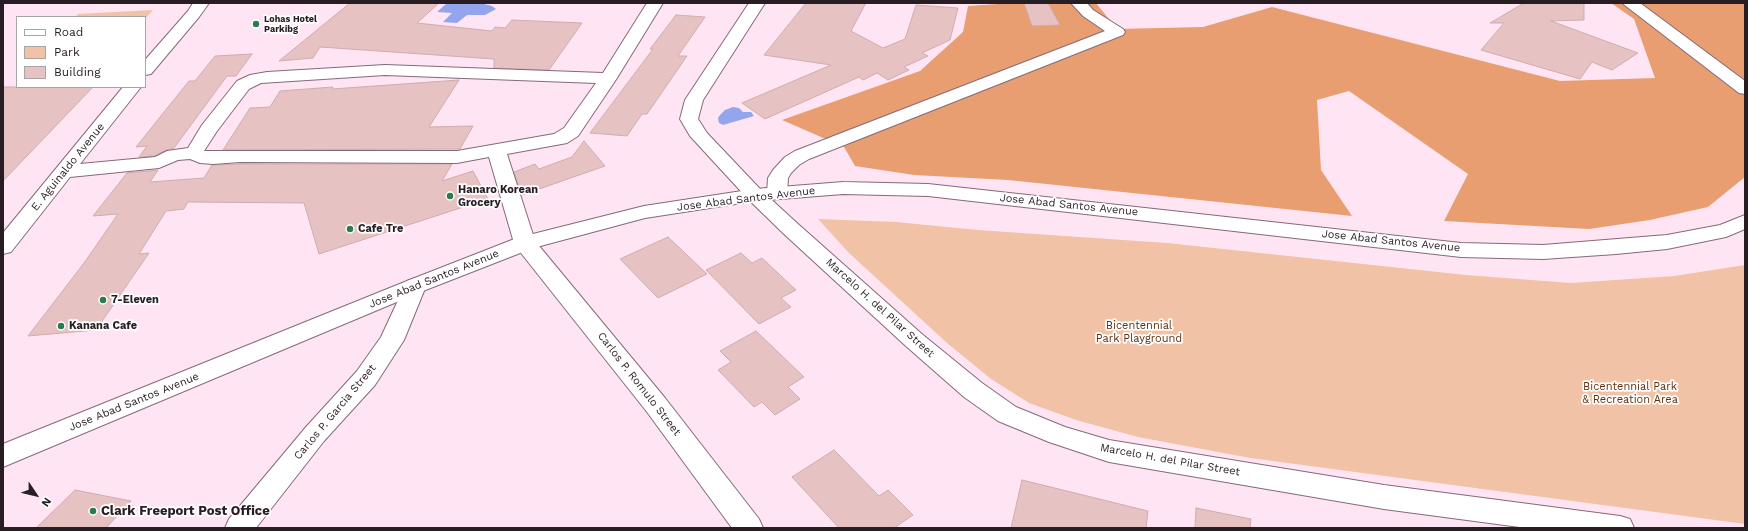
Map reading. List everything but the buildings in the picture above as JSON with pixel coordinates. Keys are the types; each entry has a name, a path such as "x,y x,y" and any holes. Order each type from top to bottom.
{"street":[{"path":"146,69 194,14 201,3"},
{"path":"70,166 159,162 174,156 194,153 200,157 212,158 240,156 457,157 560,139 571,132 608,78 655,3"},
{"name":"Marcelo H. del Pilar Street","path":"757,3 694,100 690,119 699,136 766,194 785,224 915,341 973,390 1007,414 1038,428 1109,451 1287,481 1488,512 1620,528"},
{"path":"766,194 792,160 802,155 1117,32 1088,13 1079,3"},
{"path":"1630,3 1745,89"},
{"path":"194,153 209,129 243,85 256,79 267,77 385,70 608,78"},
{"name":"E. Aguinaldo Avenue","path":"3,247 70,166 131,88"},
{"path":"497,150 525,243"},
{"name":"Jose Abad Santos Avenue","path":"3,456 415,286 525,243 644,212 766,194 843,188 928,190 1461,250 1543,252 1667,242 1726,230 1745,221"},
{"name":"Carlos P. Romulo Street","path":"525,243 656,405 749,528"},
{"name":"Carlos P. Garcia Street","path":"239,528 315,434 366,378 392,340 415,286"}],"green space":[{"path":"153,10 146,18 146,16 76,16 78,14"},
{"name":"Bicentennial Park & Recreation Area","path":"818,219 896,222 978,230 1167,243 1466,275 1571,283 1674,276 1745,265 1745,524 1250,458 1138,437 1076,420 1029,403 991,379 947,343 849,253"}],"shaded area":[{"path":"1013,3 1096,3 1117,29 1203,27 1272,7 1560,81 1655,78 1634,19 1611,3 1745,3 1745,177 1708,207 1650,220 1589,229 1444,221 1468,174 1349,91 1317,100 1321,170 1352,216 1008,180 914,175 855,166 844,147 782,120 920,71 963,32 968,6"}],"water":[{"path":"447,3 480,3 492,6 496,9 485,15 467,15 457,23 443,22 452,13 437,12"},
{"path":"733,107 739,108 743,112 751,112 754,116 723,125 719,123 718,118 720,115 725,110"}],"place":[{"name":"Lohas Hotel Parkibg","path":"256,24"},
{"name":"Hanaro Korean Grocery","path":"450,196"},
{"name":"Cafe Tre","path":"350,229"},
{"name":"7-Eleven","path":"103,300"},
{"name":"Kanana Cafe","path":"61,326"},
{"name":"Clark Freeport Post Office","path":"93,511"}],"park label":[{"name":"Bicentennial Park Playground","path":"1139,332"}]}
